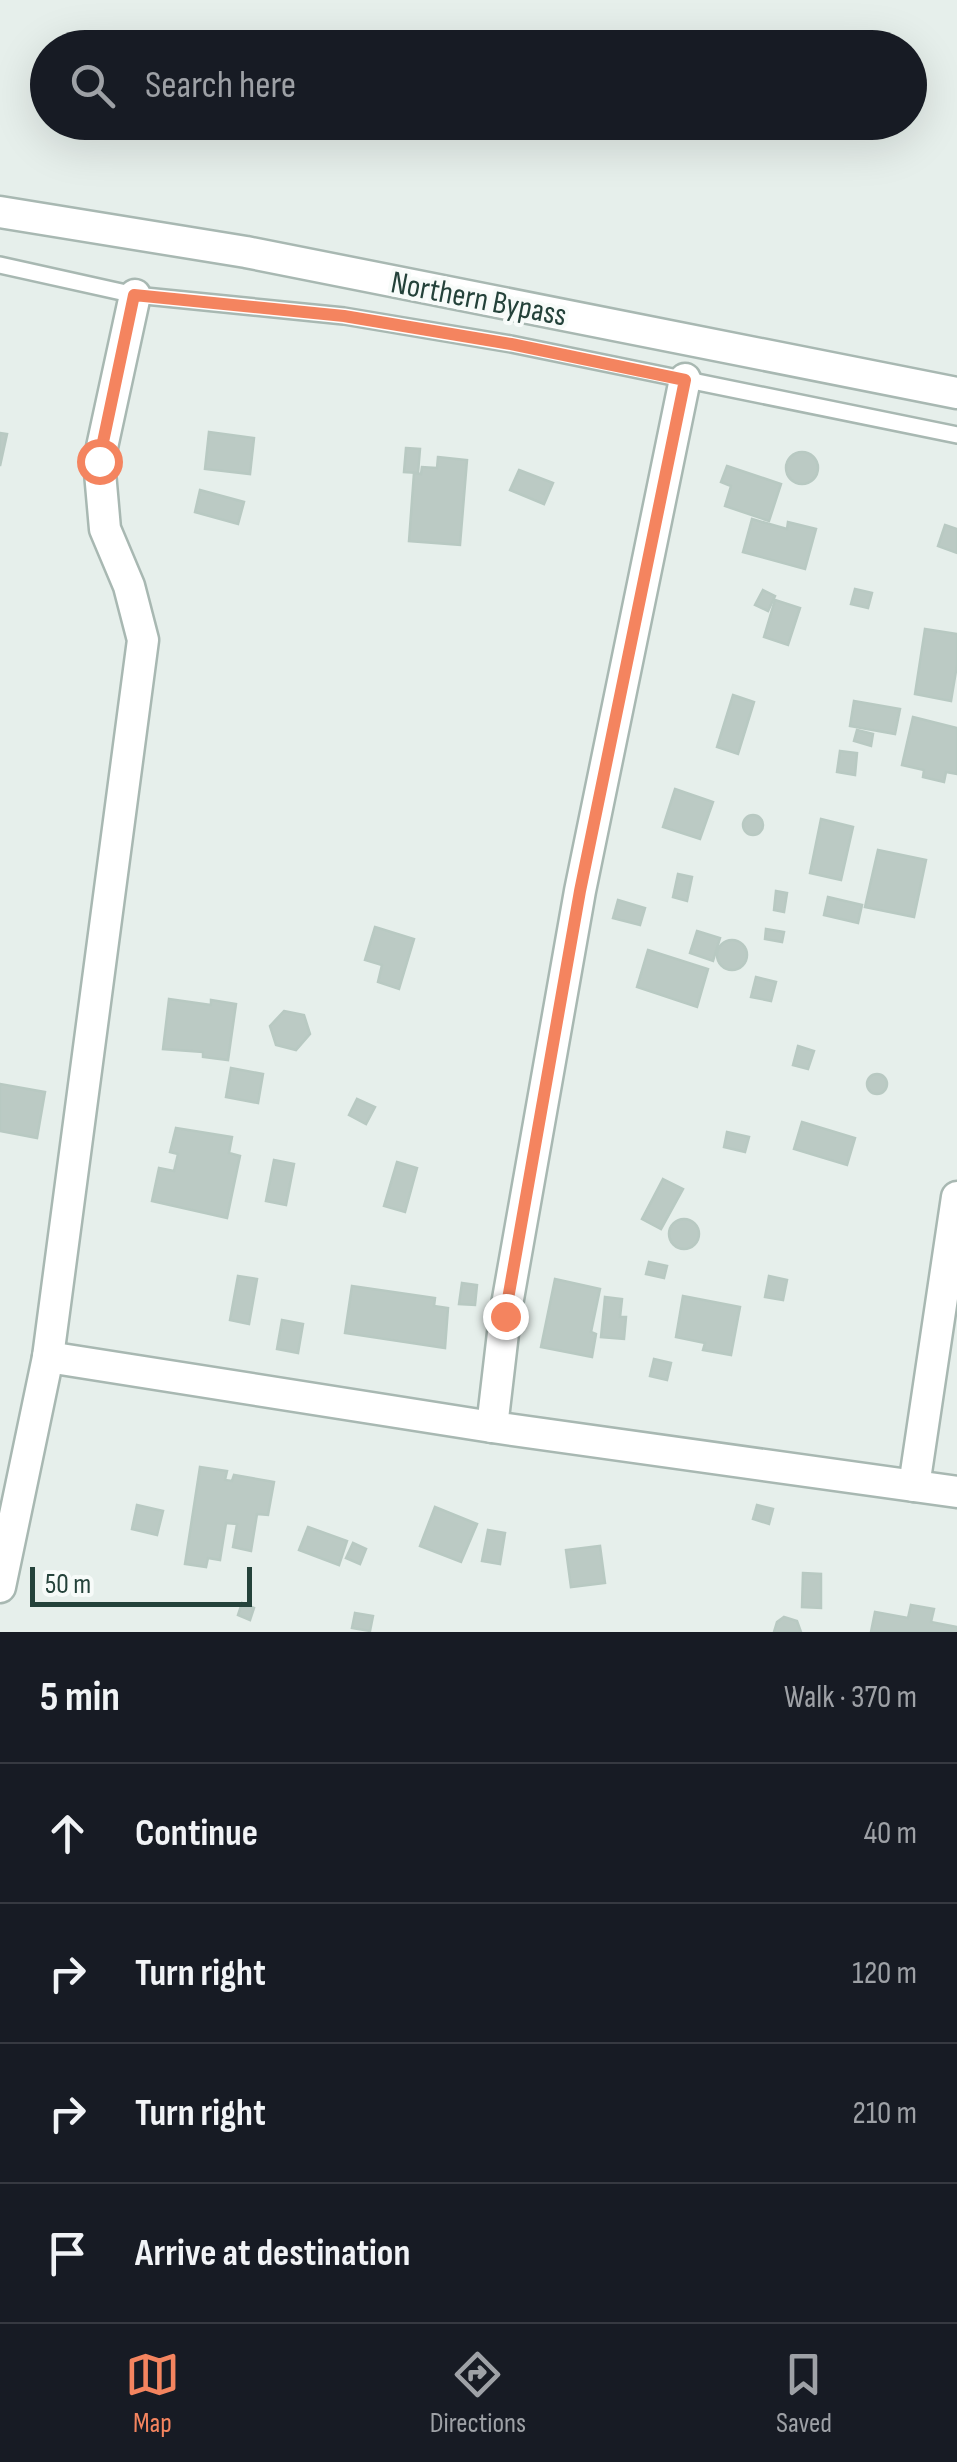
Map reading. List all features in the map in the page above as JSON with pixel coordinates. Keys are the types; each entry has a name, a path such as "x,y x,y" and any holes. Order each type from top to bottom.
{"street":[{"name":"Northern Bypass","path":"0,212 246,252 957,394"},
{"path":"0,1587 48,1358 143,640 129,586 105,529 99,461 134,295"},
{"path":"492,1427 505,1316 580,891 685,380"},
{"path":"914,1486 957,1196"},
{"path":"48,1358 492,1427 957,1492"}],"lane":[{"path":"0,265 134,295 344,316 511,344 957,435"}],"building":[{"path":"209,432 254,438 250,474 205,469"},
{"path":"0,433 7,434 0,466"},
{"path":"406,448 420,449 418,473 404,472"},
{"path":"802,452 813,457 818,468 813,479 802,484 791,479 786,468 791,457"},
{"path":"438,457 467,460 460,545 409,541 414,473 421,474 422,467 437,468"},
{"path":"727,466 781,484 769,521 725,506 731,486 721,482"},
{"path":"519,470 553,483 544,504 510,490"},
{"path":"200,490 244,502 238,524 195,512"},
{"path":"752,519 787,529 788,522 816,529 805,569 743,552"},
{"path":"945,525 957,529 957,553 938,546"},
{"path":"855,589 872,593 868,608 851,604"},
{"path":"763,590 775,596 768,611 755,605"},
{"path":"775,600 800,608 788,645 764,637"},
{"path":"925,629 957,634 951,701 915,694"},
{"path":"733,695 754,702 738,754 717,747"},
{"path":"854,701 900,709 895,734 850,726"},
{"path":"913,717 957,728 957,774 946,772 944,782 923,777 924,770 902,765"},
{"path":"857,730 873,734 871,746 854,741"},
{"path":"840,751 857,753 855,775 837,772"},
{"path":"675,789 713,802 700,839 663,827"},
{"path":"753,815 763,825 753,835 743,825"},
{"path":"821,819 853,827 841,880 810,873"},
{"path":"878,850 926,860 914,917 865,907"},
{"path":"678,874 692,877 687,901 673,897"},
{"path":"776,891 787,893 784,912 774,910"},
{"path":"828,897 862,905 858,923 824,915"},
{"path":"618,900 645,908 640,925 613,918"},
{"path":"375,927 414,939 399,989 378,982 382,965 365,960"},
{"path":"766,929 784,932 782,942 765,939"},
{"path":"697,931 720,938 713,961 690,953"},
{"path":"732,940 743,944 747,955 743,966 732,970 721,966 717,955 721,944"},
{"path":"648,950 708,969 697,1007 637,987"},
{"path":"756,977 776,982 771,1001 751,997"},
{"path":"169,999 236,1004 228,1060 203,1057 203,1052 163,1049"},
{"path":"284,1011 304,1015 310,1034 296,1050 276,1045 270,1026"},
{"path":"798,1046 814,1051 808,1069 793,1065"},
{"path":"231,1068 263,1074 258,1103 226,1097"},
{"path":"877,1074 887,1084 877,1094 867,1084"},
{"path":"0,1084 45,1092 37,1138 0,1131"},
{"path":"357,1099 375,1107 366,1124 349,1115"},
{"path":"802,1122 855,1138 847,1165 794,1149"},
{"path":"176,1128 232,1137 229,1153 240,1156 227,1218 152,1201 159,1168 174,1171 178,1154 170,1152"},
{"path":"727,1132 749,1137 745,1152 724,1147"},
{"path":"274,1160 294,1164 286,1205 266,1201"},
{"path":"397,1162 417,1168 405,1212 384,1206"},
{"path":"663,1179 683,1189 661,1229 642,1219"},
{"path":"684,1219 695,1223 699,1234 695,1245 684,1249 673,1245 669,1234 673,1223"},
{"path":"649,1262 667,1266 664,1278 646,1274"},
{"path":"238,1276 257,1279 249,1324 230,1320"},
{"path":"769,1276 787,1280 783,1300 765,1297"},
{"path":"555,1279 600,1289 591,1332 596,1334 592,1357 541,1347"},
{"path":"462,1283 477,1285 475,1305 459,1304"},
{"path":"352,1286 435,1298 434,1306 448,1308 445,1348 345,1333"},
{"path":"683,1296 740,1307 731,1355 703,1350 705,1343 676,1337"},
{"path":"605,1297 622,1299 620,1317 626,1317 624,1339 601,1337"},
{"path":"282,1320 303,1324 298,1353 277,1349"},
{"path":"654,1359 671,1363 667,1380 650,1376"},
{"path":"200,1467 227,1471 225,1480 232,1481 234,1475 274,1482 268,1515 257,1514 251,1551 233,1547 237,1524 226,1523 220,1560 208,1558 206,1567 185,1564"},
{"path":"137,1505 163,1511 157,1535 132,1529"},
{"path":"757,1505 773,1509 769,1524 753,1519"},
{"path":"435,1507 477,1524 461,1562 420,1546"},
{"path":"308,1527 347,1541 339,1565 299,1550"},
{"path":"488,1530 505,1533 500,1564 482,1561"},
{"path":"353,1543 366,1549 360,1564 346,1558"},
{"path":"600,1546 605,1583 571,1587 566,1550"},
{"path":"803,1573 821,1574 821,1608 802,1607"},
{"path":"242,1603 254,1608 250,1620 238,1615"},
{"path":"911,1605 934,1609 931,1622 957,1627 957,1632 871,1632 875,1612 908,1618"},
{"path":"355,1613 373,1616 370,1631 352,1628"},
{"path":"784,1617 797,1621 801,1632 774,1632 777,1622"}],"route":[{"path":"99,461 134,295 344,316 511,344 685,380 580,891 505,1316"}]}
